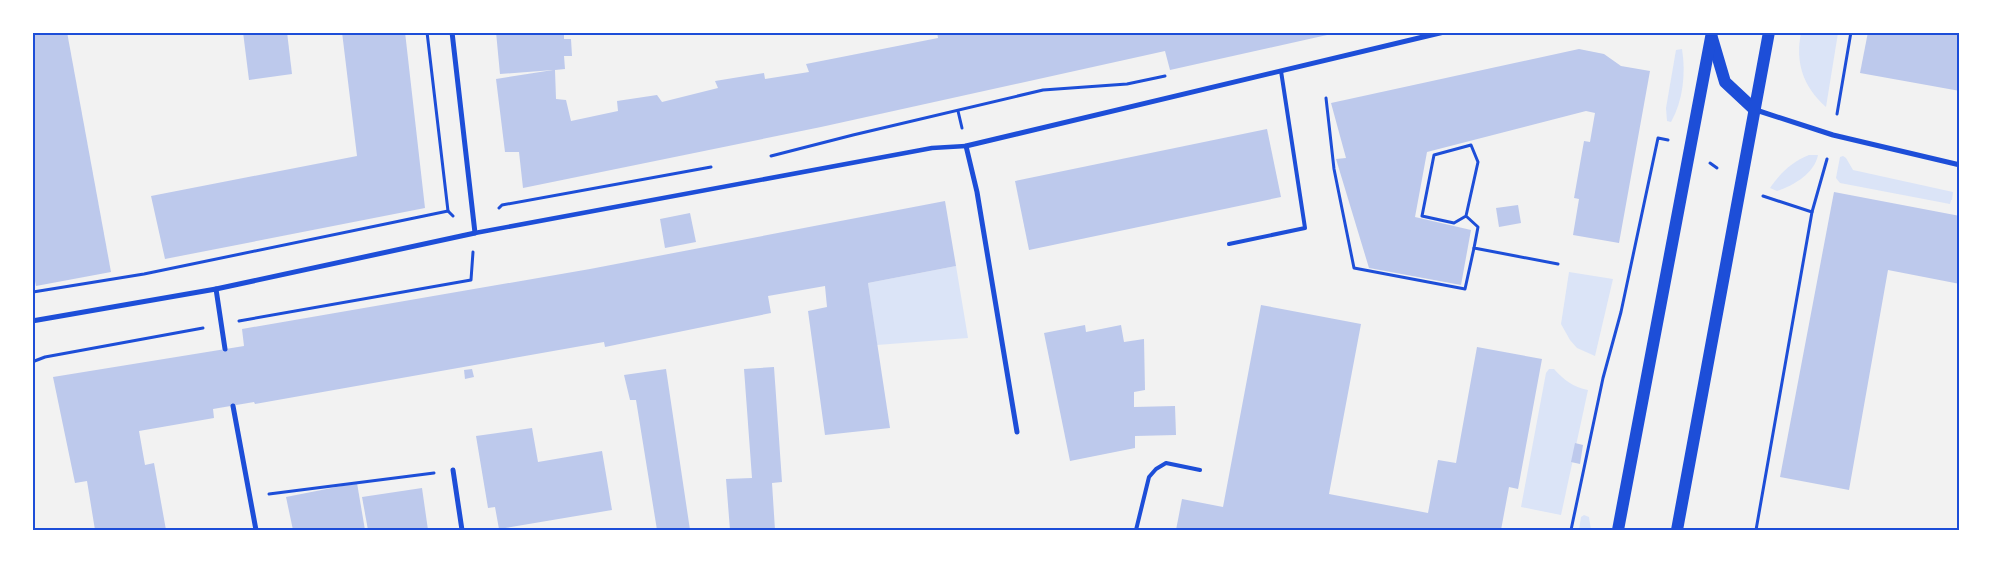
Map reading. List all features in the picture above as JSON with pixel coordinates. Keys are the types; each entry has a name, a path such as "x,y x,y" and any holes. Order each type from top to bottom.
{"main road":[{"path":"1677,530 1768,32"},
{"path":"1712,34 1725,82 1755,110"},
{"path":"1618,530 1712,34"}],"street":[{"path":"452,32 475,233"},
{"path":"32,321 216,288 475,233 932,148 966,146 1444,32"},
{"path":"1755,110 1833,135 1960,165"},
{"path":"966,146 977,192 1017,432"},
{"path":"216,288 224,349"},
{"path":"233,406 256,530"},
{"path":"453,470 462,530"}],"lane":[{"path":"1229,244 1306,228 1281,71"},
{"path":"1136,530 1149,477 1156,469 1166,463 1200,470"}],"path":[{"path":"426,32 448,211 475,233"},
{"path":"1836,114 1852,32"},
{"path":"764,158 1042,90 1127,84 1175,74"},
{"path":"1326,98 1334,169 1354,268 1465,289 1478,227 1466,216"},
{"path":"1572,530 1603,378 1620,312 1658,138"},
{"path":"1471,145 1478,162 1466,216 1454,223 1422,216 1434,155 1471,145"},
{"path":"1756,530 1812,212 1827,159"},
{"path":"32,362 45,357 471,280 475,233 502,205 715,166"},
{"path":"1763,196 1812,212"},
{"path":"34,298 33,291 144,274 448,211"},
{"path":"1474,248 1558,264"},
{"path":"251,496 453,470"}],"shaded area":[{"path":"1801,33 1838,33 1826,107 1806,82 1800,64 1799,44"},
{"path":"1682,49 1684,68 1681,96 1671,122 1667,121 1666,108 1676,50"},
{"path":"1809,155 1818,155 1816,162 1808,173 1790,186 1777,191 1770,188 1787,168"},
{"path":"1843,156 1853,170 1953,192 1952,200 1950,204 1840,183 1836,178 1840,157"},
{"path":"956,266 968,338 877,345 868,283"},
{"path":"1569,272 1613,279 1595,356 1577,348 1561,324"},
{"path":"1549,369 1554,369 1573,385 1588,390 1561,515 1521,507 1546,373"},
{"path":"1584,515 1589,517 1591,530 1579,530 1581,517"}],"building":[{"path":"32,32 67,32 111,272 36,286 32,266"},
{"path":"243,32 287,32 292,74 249,80"},
{"path":"342,32 405,32 425,208 165,259 151,196 357,156"},
{"path":"496,32 564,32 564,39 571,39 572,56 564,56 565,69 555,70 556,99 566,100 571,121 618,111 617,101 657,95 662,102 718,88 715,81 764,73 765,79 809,72 806,64 938,38 937,32 959,32 960,35 970,32 1336,33 1170,70 1165,51 821,127 523,188 519,152 505,152 496,79 553,70 500,74"},
{"path":"1868,32 1960,32 1960,91 1860,73"},
{"path":"1579,49 1604,54 1621,66 1650,71 1619,243 1573,235 1579,199 1574,198 1584,141 1590,142 1595,113 1586,111 1427,152 1415,217 1471,230 1461,285 1369,268 1336,159 1346,158 1331,103"},
{"path":"1267,129 1281,197 1029,250 1015,181"},
{"path":"1834,192 1960,216 1960,284 1888,270 1849,490 1780,477"},
{"path":"945,201 956,266 868,283 890,428 825,435 808,311 827,307 825,286 768,296 771,313 605,347 604,342 255,404 254,402 213,409 214,418 139,431 145,465 154,463 166,530 95,530 87,481 75,483 53,377 244,346 242,329 590,269"},
{"path":"1518,205 1521,223 1499,227 1496,208"},
{"path":"690,213 696,242 665,248 660,219"},
{"path":"1261,305 1361,324 1329,494 1428,513 1438,460 1456,463 1477,347 1542,359 1518,489 1509,487 1501,530 1176,530 1182,499 1223,507"},
{"path":"1085,325 1086,332 1121,325 1124,342 1144,339 1145,390 1134,392 1134,407 1175,406 1176,435 1135,436 1135,448 1070,461 1044,333"},
{"path":"774,367 782,482 772,483 775,530 730,530 726,479 752,478 744,369"},
{"path":"472,369 474,377 465,379 464,370"},
{"path":"666,369 690,530 657,530 636,400 630,400 624,375"},
{"path":"532,428 538,462 602,451 612,510 499,529 495,507 488,508 476,436"},
{"path":"1575,443 1583,445 1580,464 1571,462"},
{"path":"357,483 365,530 293,530 286,497"},
{"path":"422,488 428,530 368,530 362,497"}]}
